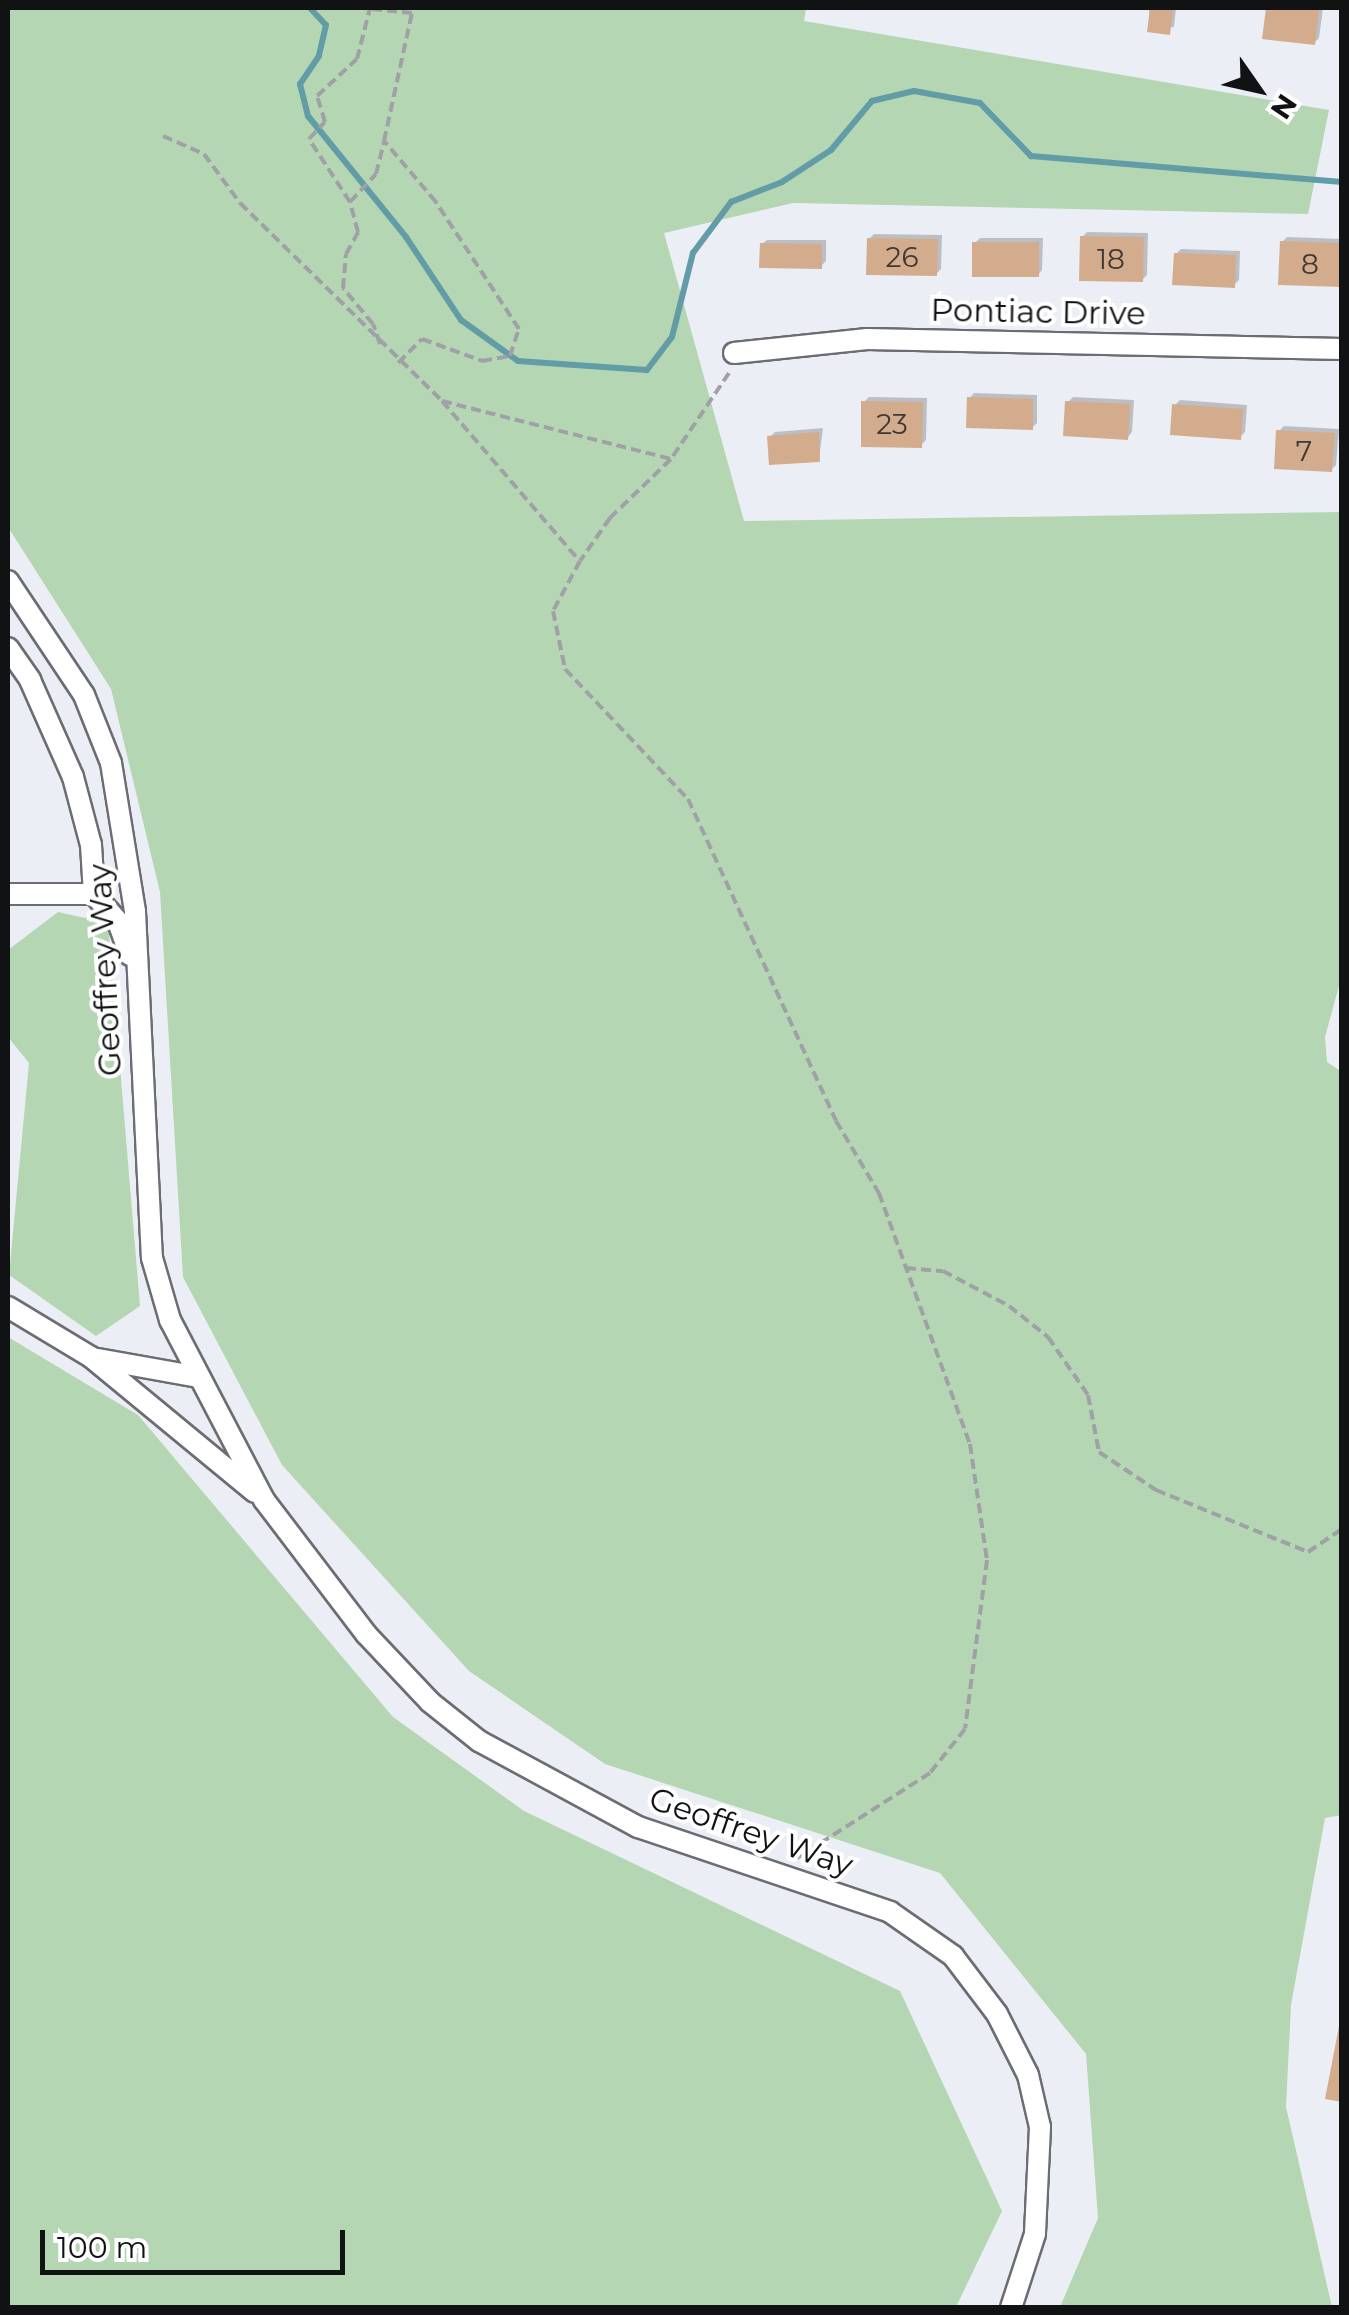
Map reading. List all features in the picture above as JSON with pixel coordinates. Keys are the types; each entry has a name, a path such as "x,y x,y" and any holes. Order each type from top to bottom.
{"street":[{"name":"Pontiac Drive","path":"734,354 868,338 1342,349"},
{"name":"Geoffrey Way","path":"8,581 84,695 111,763 129,849 152,1258 170,1320 264,1500 366,1634 430,1702 480,1741 638,1826 890,1912 952,1956 1005,2030 1028,2076 1042,2173 1035,2234 1011,2308"},
{"path":"8,648 30,680 73,776 91,846 94,894 118,922 134,966"},
{"path":"8,894 94,894"},
{"name":"Geoffrey Way","path":"8,1307 91,1357 264,1500"},
{"name":"Geoffrey Way","path":"91,1357 200,1377"}],"path":[{"path":"350,202 376,174 412,10 371,8 357,59 317,96 325,122 309,139 350,202 358,232 346,254 343,288 373,324 380,346"},
{"path":"163,136 204,154 240,203 296,251 380,346 442,401 580,561"},
{"path":"384,141 436,202 519,329 510,356 482,361 422,339 398,363"},
{"path":"734,354 728,382 671,459 610,518 580,561 553,611 565,669 688,799 836,1121 878,1193 970,1444 987,1560 965,1729 930,1773 799,1854 788,1877"},
{"path":"442,401 671,459"},
{"path":"906,1268 942,1271 1010,1306 1048,1337 1088,1395 1099,1452 1156,1490 1308,1552 1342,1529"}],"green space":[{"path":"8,8 806,8 804,21 1329,110 1308,214 793,203 664,233 744,521 1341,512 1342,975 1325,1037 1327,1062 1342,1072 1342,1815 1325,1818 1291,2005 1286,2107 1332,2307 1060,2307 1098,2218 1086,2054 940,1873 605,1764 469,1671 282,1465 183,1277 160,892 111,689 8,527"},
{"path":"58,912 108,923 140,1306 96,1336 9,1275 29,1063 8,1037 8,950"},
{"path":"8,1337 138,1415 393,1717 524,1811 900,1991 1002,2211 956,2307 8,2307"}],"building":[{"path":"1150,8 1173,8 1170,35 1147,32"},
{"path":"1266,8 1319,8 1315,45 1262,39"},
{"path":"1080,236 1144,237 1143,282 1079,281"},
{"path":"867,238 938,239 937,276 866,275"},
{"path":"1280,241 1342,243 1342,287 1278,285"},
{"path":"972,242 1039,242 1039,277 972,277"},
{"path":"760,243 822,244 822,269 759,268"},
{"path":"1174,253 1236,255 1235,288 1172,285"},
{"path":"967,397 1033,399 1033,430 966,428"},
{"path":"861,401 923,402 922,448 861,447"},
{"path":"1065,401 1130,404 1128,440 1063,436"},
{"path":"1172,404 1243,409 1241,440 1170,435"},
{"path":"1276,430 1335,433 1332,472 1274,469"},
{"path":"819,432 820,462 769,465 767,436"},
{"path":"1342,2022 1342,2102 1325,2099"}],"waterway":[{"path":"310,8 326,25 319,56 300,84 308,116 406,237 461,320 518,361 647,370 672,337 693,253 731,202 782,182 831,150 872,101 914,91 980,103 1031,156 1342,182"}]}
